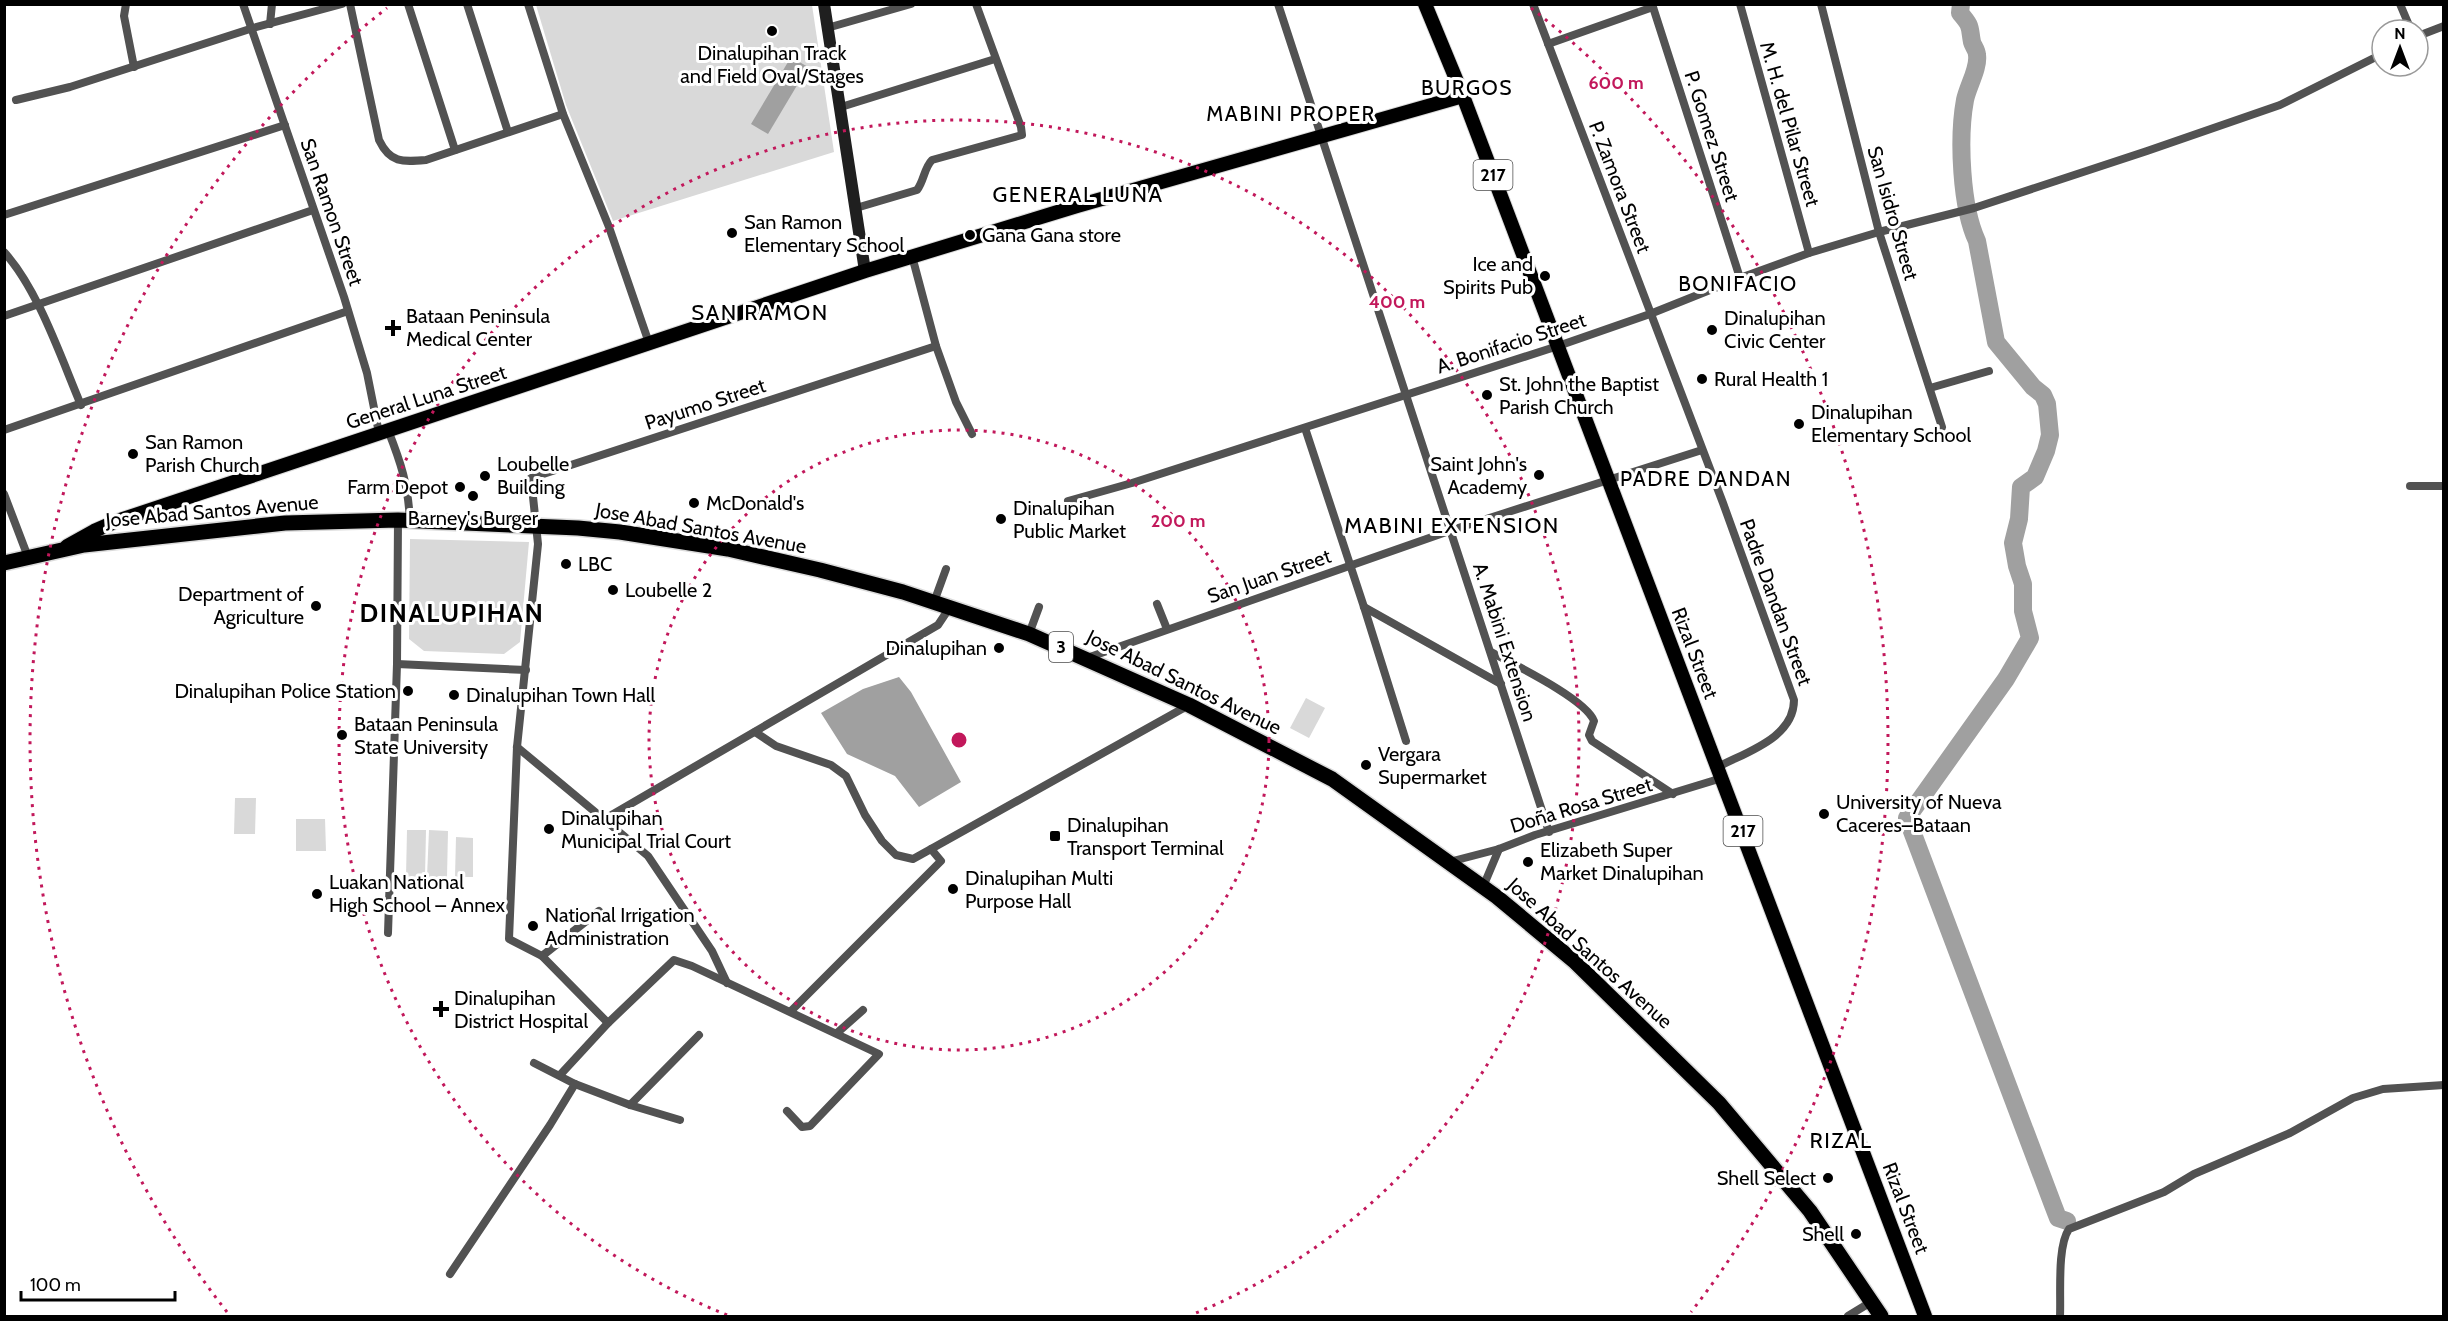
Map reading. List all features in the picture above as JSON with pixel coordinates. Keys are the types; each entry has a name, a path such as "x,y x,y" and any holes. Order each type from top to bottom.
{"highway":[{"name":"Jose Abad Santos Avenue","path":"4,563 84,545 228,527 295,522 404,520 538,525 620,532 728,549 868,582 1029,634 1190,705 1332,779 1483,887 1574,961 1719,1103 1810,1211 1881,1317"}],"main road":[{"path":"824,4 865,271"},
{"name":"Rizal Street","path":"1425,4 1463,96 1925,1317"},
{"name":"General Luna Street","path":"60,550 117,521 865,271 1320,135 1463,96"}],"street":[{"path":"126,4 124,16 134,67"},
{"name":"San Ramon Street","path":"243,4 348,311 383,431 404,472 409,491 404,520 388,933"},
{"path":"270,24 272,4"},
{"path":"16,100 70,87 253,28 342,4"},
{"path":"350,4 379,140 384,152 393,158 405,162 426,160 563,114"},
{"path":"408,4 455,150"},
{"path":"467,4 508,132"},
{"path":"528,4 563,114 609,227 649,343"},
{"path":"827,28 911,4"},
{"path":"856,208 917,190 932,160 1022,135 976,4"},
{"name":"A. Mabini Extension","path":"1278,4 1549,832"},
{"name":"P. Zamora Street","path":"1533,4 1650,314"},
{"name":"M. H. del Pilar Street","path":"1740,4 1809,253"},
{"name":"San Isidro Street","path":"1821,4 1879,232 1942,427"},
{"path":"2400,4 2406,18"},
{"path":"1548,44 1652,6"},
{"name":"P. Gomez Street","path":"1652,6 1740,278"},
{"path":"841,107 995,59"},
{"name":"A. Bonifacio Street","path":"1068,501 1132,483 1558,346 1650,314 1809,253 1879,232 1962,212 2280,105 2370,60"},
{"path":"4,215 285,125"},
{"path":"4,316 313,210"},
{"path":"4,252 13,261 38,306 81,405"},
{"path":"912,256 936,346 956,402 972,434"},
{"path":"4,430 348,311"},
{"name":"Padre Dandan Street","path":"1650,314 1794,700 1792,719 1778,735 1720,773"},
{"name":"Payumo Street","path":"538,525 531,478 936,346"},
{"path":"1930,388 1989,371"},
{"path":"1305,428 1365,608 1406,741"},
{"name":"San Juan Street","path":"1087,658 1452,530 1702,450"},
{"path":"2410,486 2444,486"},
{"path":"4,494 28,557"},
{"path":"538,525 517,747 509,939 542,956 608,1023"},
{"path":"934,602 946,569"},
{"path":"1157,604 1167,629"},
{"path":"603,820 938,625 950,607"},
{"path":"1029,634 1040,608"},
{"path":"1365,608 1500,684"},
{"path":"1491,652 1553,686 1587,711 1594,721 1589,735 1592,741 1672,794"},
{"path":"398,664 526,670"},
{"path":"755,732 776,746 831,765 846,776 865,815 882,841 896,855 913,858 1190,705"},
{"path":"517,747 648,856 712,951 727,983"},
{"name":"Doña Rosa Street","path":"1449,862 1499,849 1672,794 1720,773"},
{"path":"791,1011 941,861 931,849"},
{"path":"1483,887 1499,849"},
{"path":"542,956 599,911"},
{"path":"560,1075 608,1023 674,960 791,1011 879,1054 807,1128 802,1127 787,1111"},
{"path":"837,1033 863,1010"},
{"path":"630,1106 699,1035"},
{"path":"534,1063 574,1084 630,1106 680,1120"},
{"path":"450,1274 550,1125 574,1084"},
{"path":"2060,1317 2063,1247 2069,1229 2164,1192 2194,1174 2290,1133 2353,1098 2369,1092 2396,1087 2444,1085"},
{"path":"1848,1317 1871,1302"}],"shaded area":[{"path":"536,5 812,5 834,152 613,221 566,105"},
{"path":"791,57 808,67 768,134 751,124"},
{"path":"410,539 529,542 520,642 504,654 424,651 409,639"},
{"path":"899,677 911,692 961,782 919,807 895,776 847,754 821,713 863,689"},
{"path":"1306,698 1325,708 1309,738 1290,728"},
{"path":"235,798 256,798 255,834 234,834"},
{"path":"296,819 325,819 326,851 296,851"},
{"path":"407,830 426,830 425,877 406,877"},
{"path":"429,830 448,831 447,877 427,877"},
{"path":"456,837 473,838 473,877 455,877"}],"waterway":[{"path":"1961,4 1960,13 1967,21 1977,53 1975,71 1965,100 1963,116 1962,172 1967,210 1977,241 1996,342 2033,387 2043,395 2047,404 2050,435 2035,477 2021,487 2019,519 2013,543 2023,584 2023,611 2030,638 2006,679 1907,818 2058,1218 2067,1221"}],"place":[{"name":"Dinalupihan Track and Field Oval/Stages","path":"772,31"},
{"name":"San Ramon Elementary School","path":"732,233"},
{"name":"Gana Gana store","path":"970,235"},
{"name":"Ice and Spirits Pub","path":"1545,276"},
{"name":"Bataan Peninsula Medical Center","path":"393,328"},
{"name":"Dinalupihan Civic Center","path":"1712,330"},
{"name":"Rural Health 1","path":"1702,379"},
{"name":"St. John the Baptist Parish Church","path":"1487,395"},
{"name":"Dinalupihan Elementary School","path":"1799,424"},
{"name":"San Ramon Parish Church","path":"133,454"},
{"name":"Saint John's Academy","path":"1539,475"},
{"name":"Loubelle Building","path":"485,476"},
{"name":"Farm Depot","path":"460,487"},
{"name":"Barney's Burger","path":"473,496"},
{"name":"McDonald's","path":"694,503"},
{"name":"Dinalupihan Public Market","path":"1001,519"},
{"name":"LBC","path":"566,564"},
{"name":"Loubelle 2","path":"613,590"},
{"name":"Department of Agriculture","path":"316,606"},
{"name":"Dinalupihan","path":"999,648"},
{"name":"Dinalupihan Police Station","path":"408,691"},
{"name":"Dinalupihan Town Hall","path":"454,695"},
{"name":"Bataan Peninsula State University","path":"342,735"},
{"name":"Vergara Supermarket","path":"1366,765"},
{"name":"University of Nueva Caceres–Bataan","path":"1824,814"},
{"name":"Dinalupihan Municipal Trial Court","path":"549,829"},
{"name":"Dinalupihan Transport Terminal","path":"1055,836"},
{"name":"Elizabeth Super Market Dinalupihan","path":"1528,862"},
{"name":"Dinalupihan Multi Purpose Hall","path":"953,889"},
{"name":"Luakan National High School – Annex","path":"317,894"},
{"name":"National Irrigation Administration","path":"533,926"},
{"name":"Dinalupihan District Hospital","path":"441,1009"},
{"name":"Shell Select","path":"1828,1178"},
{"name":"Shell","path":"1856,1234"}],"district":[{"name":"BURGOS","path":"1467,87"},
{"name":"MABINI PROPER","path":"1291,113"},
{"name":"GENERAL LUNA","path":"1078,194"},
{"name":"BONIFACIO","path":"1738,283"},
{"name":"SAN RAMON","path":"760,312"},
{"name":"PADRE DANDAN","path":"1706,478"},
{"name":"MABINI EXTENSION","path":"1452,525"},
{"name":"DINALUPIHAN","path":"452,613"},
{"name":"RIZAL","path":"1841,1140"}]}
